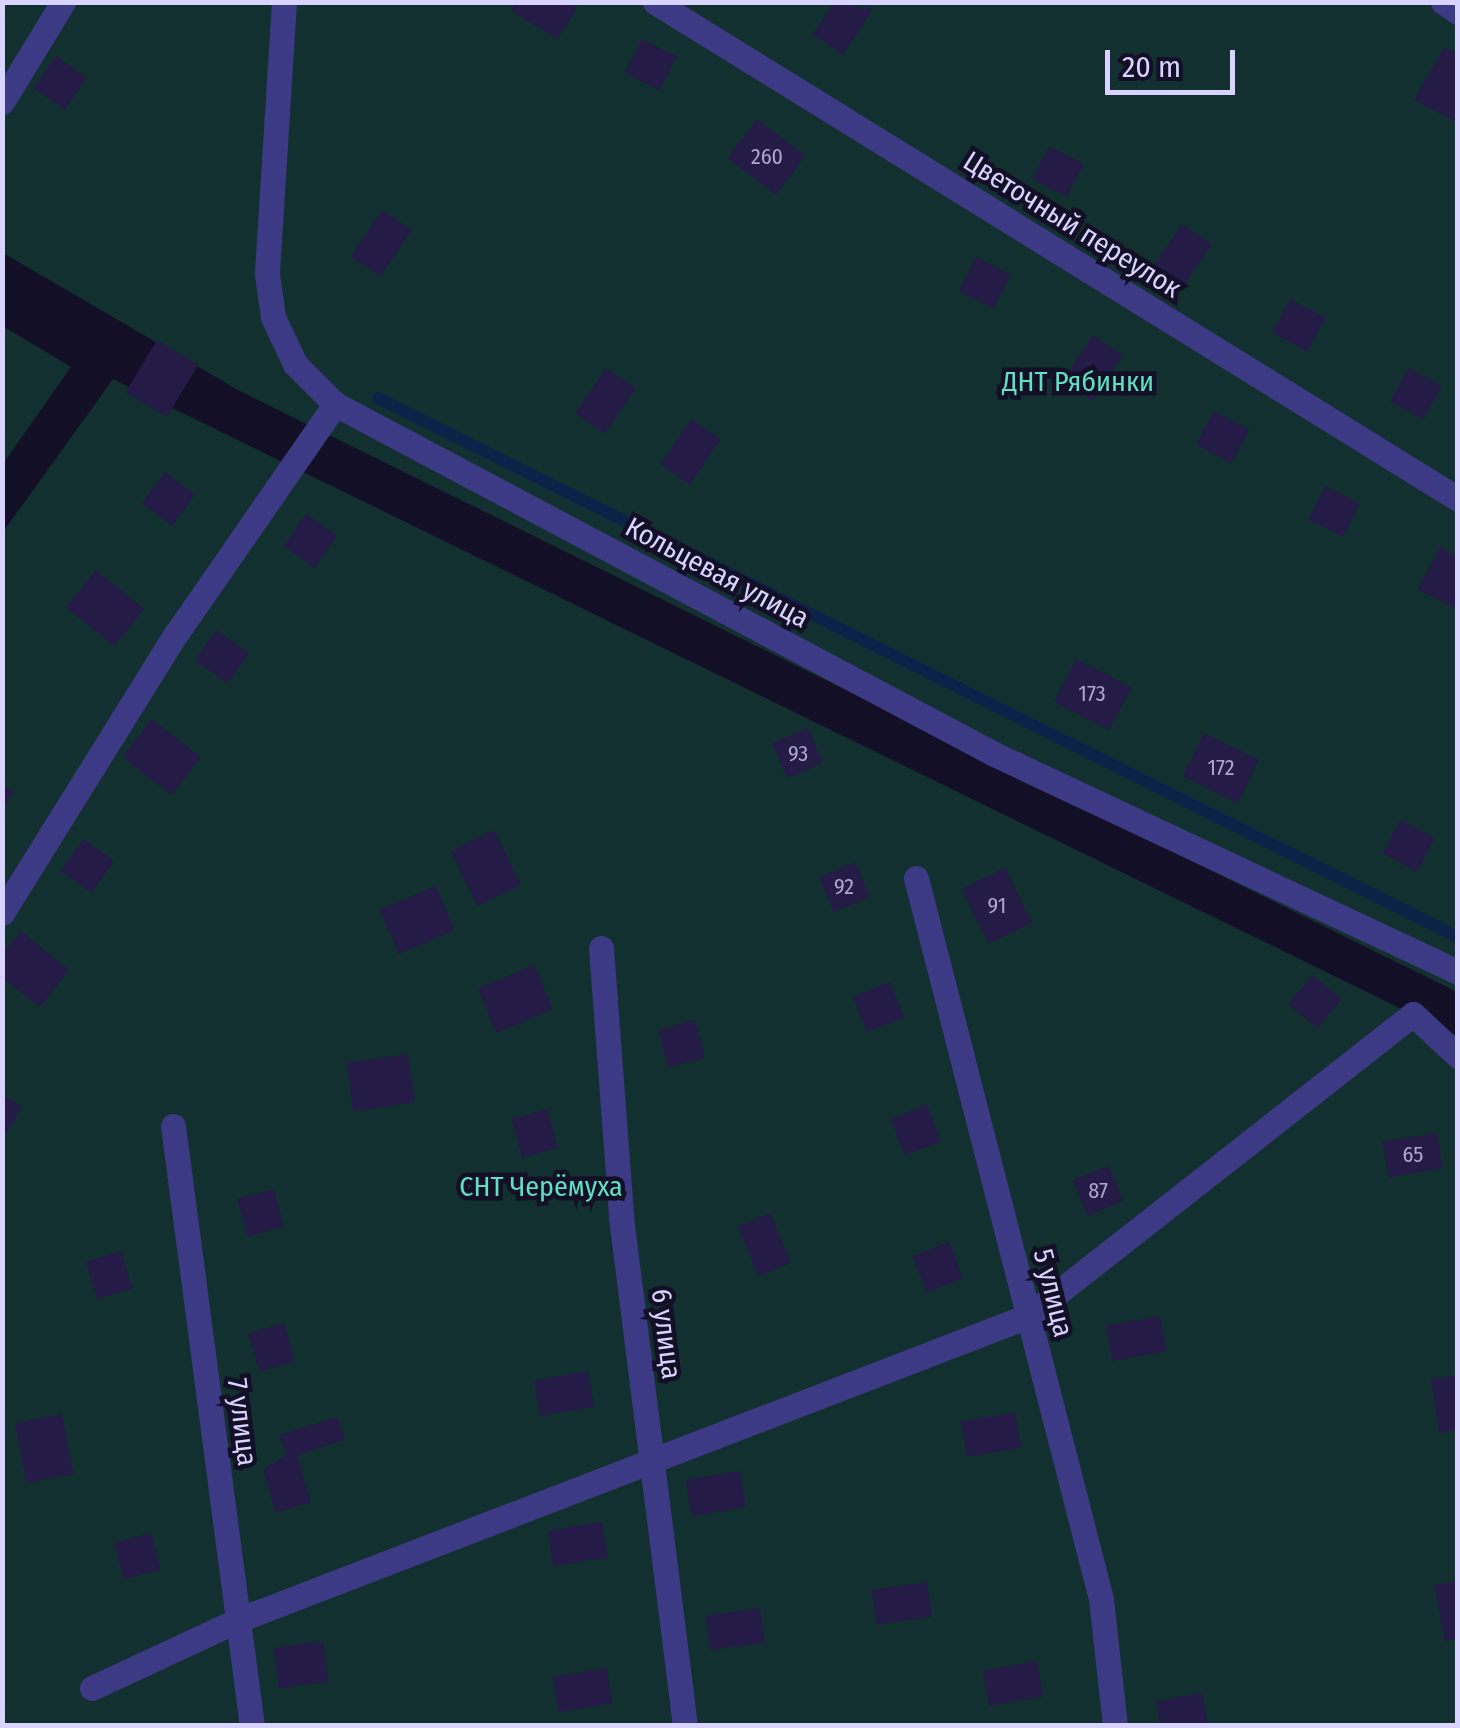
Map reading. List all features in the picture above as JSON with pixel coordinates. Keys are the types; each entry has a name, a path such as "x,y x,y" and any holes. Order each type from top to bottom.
{"street":[{"path":"2,102 63,2"},
{"name":"Кольцевая улица","path":"284,2 267,274 273,317 295,364 334,404 994,754 1458,972"},
{"name":"Цветочный переулок","path":"654,2 1458,498"},
{"path":"1444,2 1458,12"},
{"path":"2,913 334,404"},
{"name":"5 улица","path":"916,878 1101,1599 1115,1726"},
{"name":"6 улица","path":"601,948 652,1459 685,1726"},
{"path":"92,1688 238,1620 1028,1316 1413,1014 1457,1054"},
{"name":"7 улица","path":"172,1126 252,1726"}],"green space":[{"name":"ДНТ Рябинки","path":"3,3 1457,3 1457,992 238,390 3,253"},
{"path":"3,326 71,367 3,464"},
{"name":"СНТ Черёмуха","path":"113,379 1457,1036 1457,1725 3,1726 3,532"}],"building":[{"path":"516,2 568,2 577,8 558,39 511,11"},
{"path":"834,2 873,9 843,55 813,34"},
{"path":"642,39 677,57 659,91 625,73"},
{"path":"1444,47 1458,54 1458,123 1414,100"},
{"path":"56,56 87,78 65,110 34,88"},
{"path":"757,119 806,156 776,195 728,158"},
{"path":"1049,146 1084,164 1067,197 1032,179"},
{"path":"382,210 412,230 381,277 351,256"},
{"path":"1182,224 1212,244 1181,290 1151,270"},
{"path":"976,257 1011,275 993,309 959,291"},
{"path":"1290,299 1325,318 1307,351 1272,333"},
{"path":"1093,335 1123,355 1092,401 1062,381"},
{"path":"157,340 198,365 167,417 126,392"},
{"path":"606,368 636,388 605,434 575,414"},
{"path":"1408,368 1442,386 1424,419 1390,402"},
{"path":"1214,411 1249,430 1231,463 1196,445"},
{"path":"691,419 721,439 690,485 660,465"},
{"path":"165,472 195,495 172,526 142,503"},
{"path":"1325,486 1360,504 1343,537 1308,519"},
{"path":"306,514 337,536 315,568 284,546"},
{"path":"1440,547 1458,556 1458,609 1418,590"},
{"path":"96,570 144,609 114,646 66,607"},
{"path":"216,630 249,653 228,683 195,660"},
{"path":"1076,659 1131,687 1109,730 1054,702"},
{"path":"152,719 201,757 171,795 122,757"},
{"path":"808,728 823,763 787,778 772,743"},
{"path":"1204,733 1259,760 1238,803 1183,776"},
{"path":"2,784 14,793 2,809"},
{"path":"1400,820 1435,838 1417,872 1383,854"},
{"path":"494,830 521,885 478,906 451,851"},
{"path":"83,839 114,861 92,893 61,871"},
{"path":"855,862 870,897 834,912 819,877"},
{"path":"1005,868 1032,923 989,944 962,889"},
{"path":"436,886 455,930 399,954 380,910"},
{"path":"21,931 69,970 40,1007 2,978 2,955"},
{"path":"534,965 553,1009 497,1033 478,989"},
{"path":"1312,975 1342,999 1318,1028 1288,1005"},
{"path":"890,982 904,1017 867,1032 853,997"},
{"path":"695,1020 705,1058 668,1068 658,1030"},
{"path":"408,1054 415,1103 353,1111 347,1063"},
{"path":"2,1095 22,1106 2,1141"},
{"path":"927,1105 941,1141 905,1155 891,1119"},
{"path":"547,1109 558,1147 522,1158 511,1119"},
{"path":"1437,1133 1443,1169 1388,1177 1383,1142"},
{"path":"1109,1166 1123,1201 1087,1216 1073,1181"},
{"path":"274,1189 284,1227 247,1237 237,1199"},
{"path":"770,1213 791,1263 759,1276 738,1227"},
{"path":"949,1242 963,1278 927,1292 913,1256"},
{"path":"121,1251 132,1288 97,1299 86,1262"},
{"path":"1160,1316 1166,1351 1112,1361 1106,1326"},
{"path":"284,1323 295,1361 259,1372 248,1333"},
{"path":"588,1371 594,1406 540,1416 534,1381"},
{"path":"1458,1375 1458,1430 1439,1433 1431,1379"},
{"path":"1015,1412 1021,1447 967,1457 961,1422"},
{"path":"62,1414 74,1474 27,1483 15,1423"},
{"path":"338,1417 345,1440 297,1455 311,1502 276,1513 263,1470 286,1455 279,1435"},
{"path":"740,1471 746,1508 691,1516 686,1480"},
{"path":"602,1522 608,1558 553,1566 548,1531"},
{"path":"151,1533 161,1570 124,1580 114,1543"},
{"path":"1458,1581 1458,1639 1445,1641 1434,1585"},
{"path":"927,1582 932,1617 876,1624 872,1590"},
{"path":"760,1608 765,1643 710,1650 706,1616"},
{"path":"323,1641 329,1682 279,1689 273,1648"},
{"path":"1037,1661 1043,1696 989,1706 983,1671"},
{"path":"607,1668 613,1704 558,1712 553,1677"},
{"path":"1202,1693 1209,1726 1160,1726 1156,1701"}],"waterway":[{"path":"378,398 1458,937"}]}
